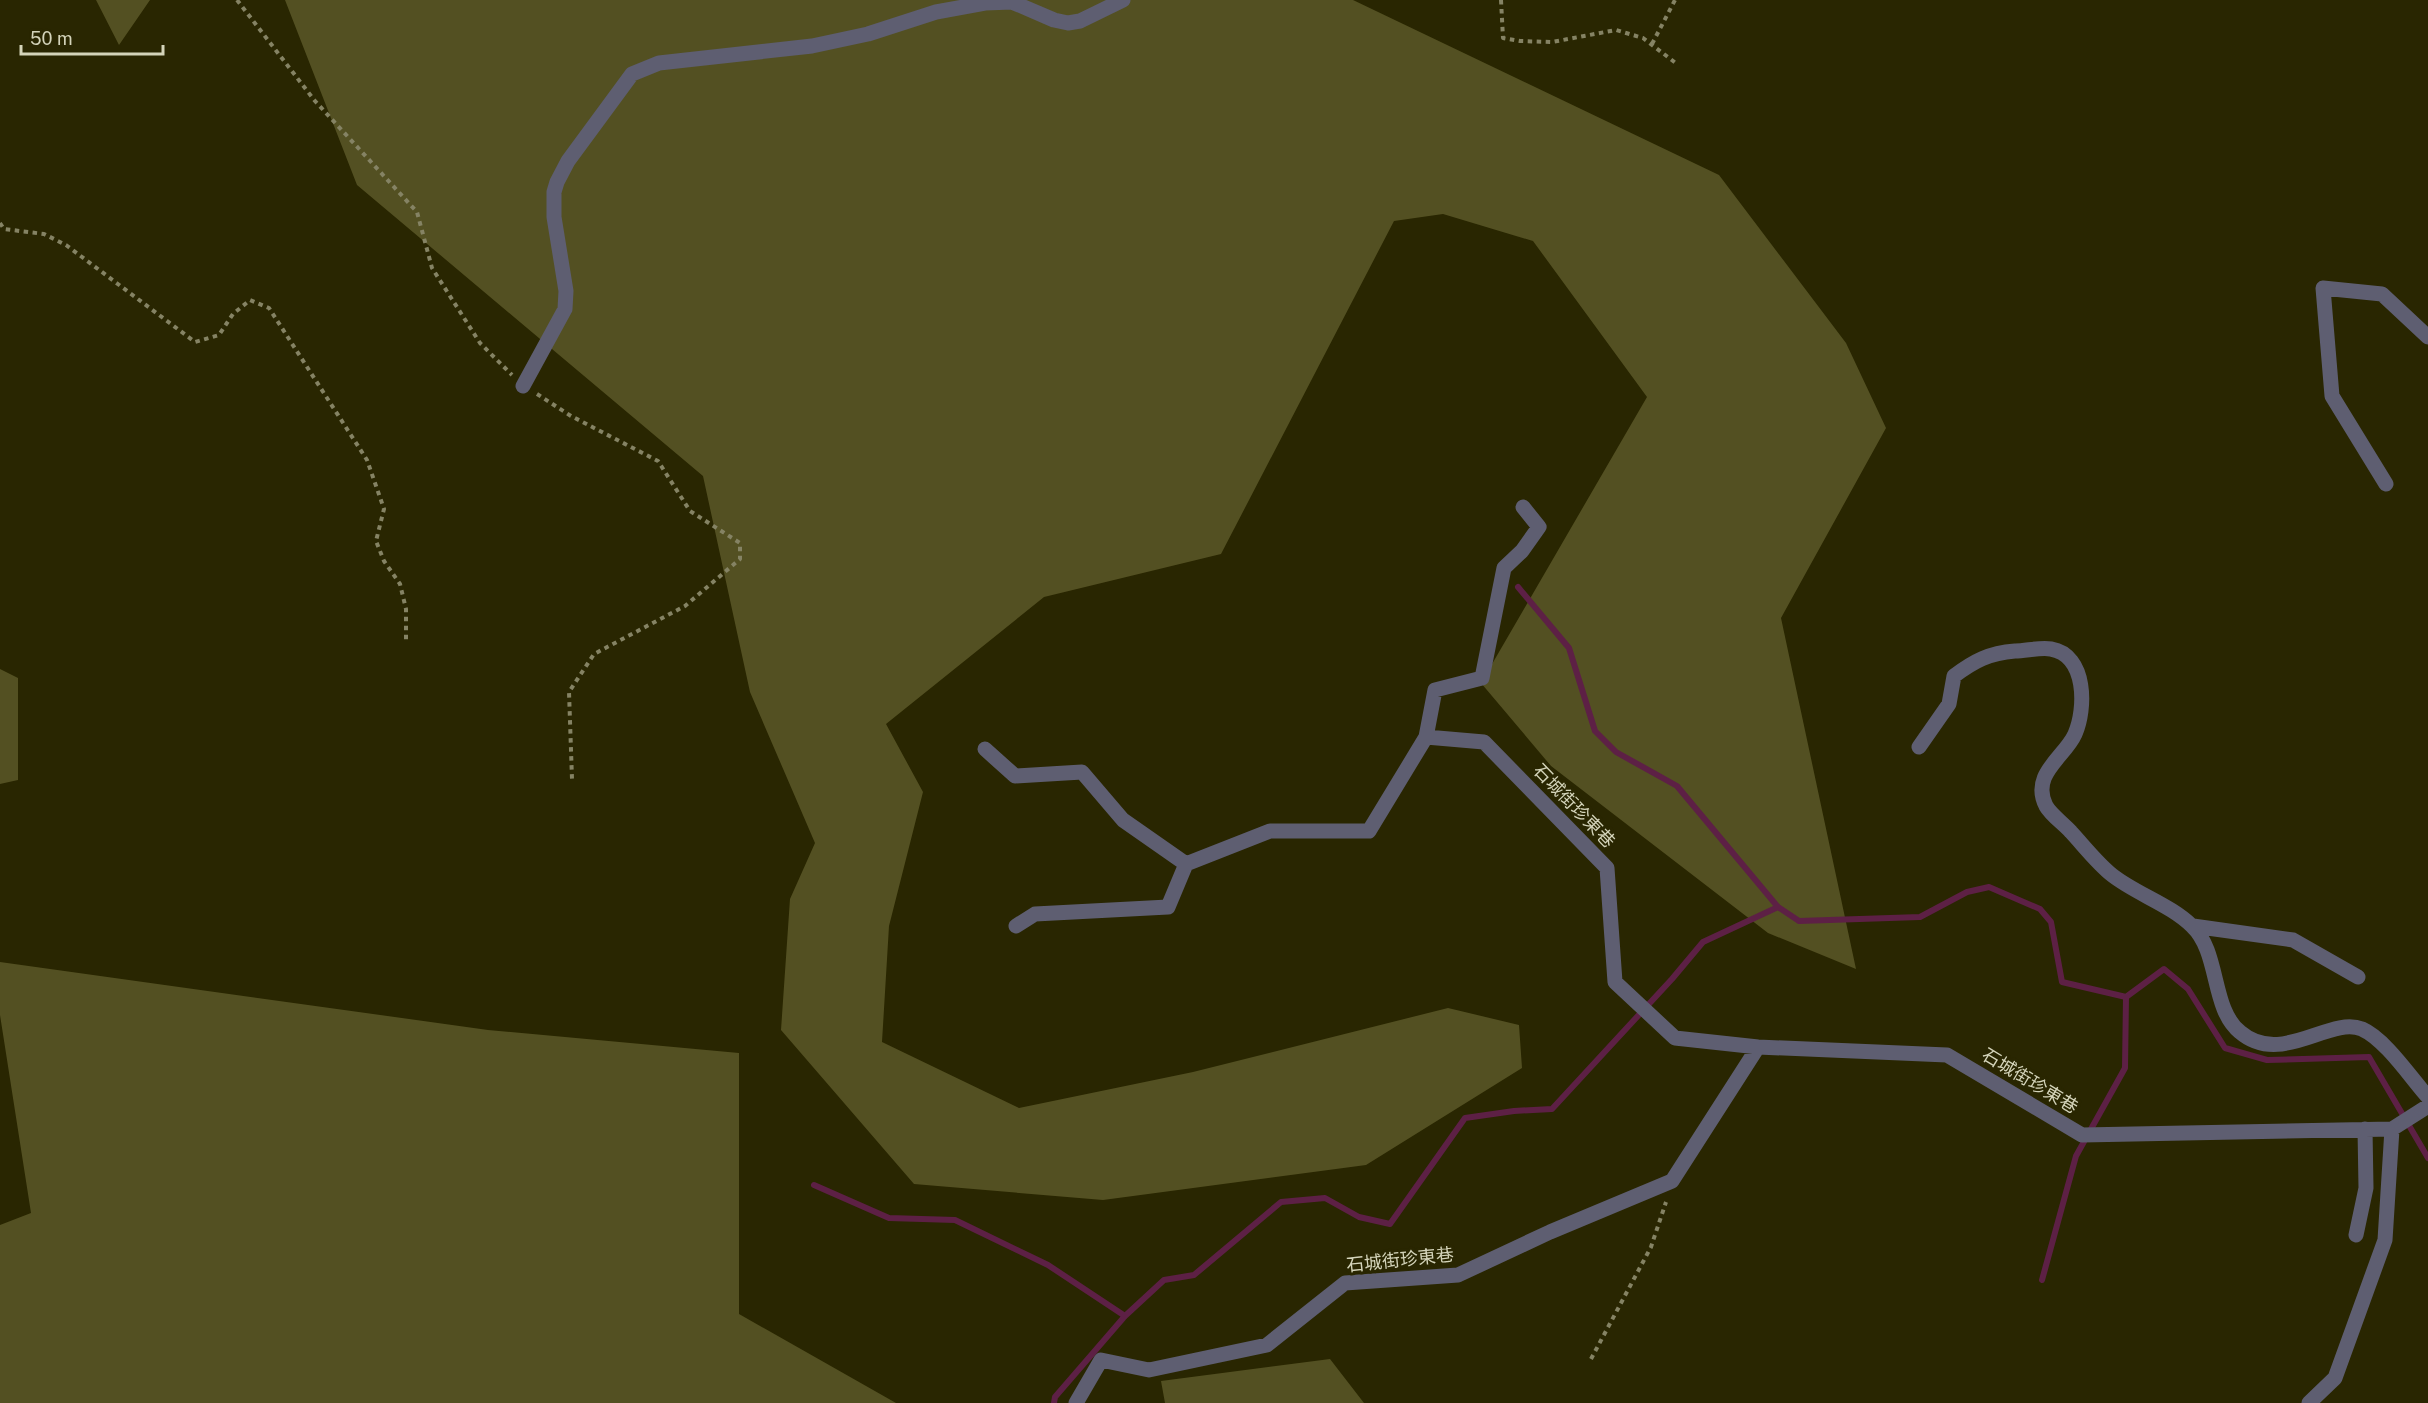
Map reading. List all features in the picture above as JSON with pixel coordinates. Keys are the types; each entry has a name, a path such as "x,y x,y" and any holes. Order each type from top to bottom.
{"street":[{"path":"523,386 565,309 566,291 553,210 557,182 568,161 632,74 659,63 812,46 868,34 936,12 985,3 1012,2 1054,20 1068,23 1080,21 1123,0"},
{"path":"2386,484 2332,396 2323,288 2382,294 2428,337"},
{"path":"1016,926 1035,914 1168,907 1186,864 1270,831 1369,831 1426,737 1434,690 1482,678 1504,568 1522,551 1539,527 1523,507"},
{"path":"1919,747 1949,704 1954,676 1974,661 1996,653 2052,649 2065,655 2077,668 2081,709 2075,735 2045,774 2043,789 2046,805 2111,874 2193,926 2293,940 2358,977"},
{"name":"石城街珍東巷","path":"1426,737 1484,742 1607,868 1614,982 1675,1038 1758,1047 1947,1055 2082,1135 2392,1129"},
{"path":"985,749 1015,776 1082,772 1123,820 1186,864"},
{"path":"2193,926 2208,954 2230,1019 2240,1032 2259,1042 2278,1046 2345,1028 2361,1029 2377,1039 2428,1097"},
{"path":"1672,1181 1758,1047"},
{"path":"2309,1403 2335,1378 2385,1240 2392,1129 2428,1106"},
{"path":"2356,1235 2366,1188 2368,1164 2365,1129"},
{"name":"石城街珍東巷","path":"1076,1403 1101,1360 1149,1370 1267,1345 1345,1283 1458,1275 1550,1232 1672,1181"}],"path":[{"path":"1501,0 1503,38 1520,42 1552,42 1616,30 1643,38 1677,63"},
{"path":"1652,44 1675,0"},
{"path":"0,223 4,229 44,234 66,245 195,342 219,334 233,314 250,300 269,308 367,460 384,509 376,541 384,561 400,584 406,609 406,642"},
{"path":"1592,1359 1651,1247 1672,1181"}],"shaded area":[{"path":"96,0 150,0 119,45"},
{"path":"285,0 1353,0 1719,175 1846,343 1886,428 1781,618 1856,969 1768,933 1551,766 1481,683 1647,397 1533,241 1443,214 1394,221 1221,554 1044,597 886,724 923,792 889,926 882,1042 1019,1108 1193,1072 1448,1008 1519,1025 1522,1068 1366,1165 1103,1200 914,1184 781,1030 790,899 815,843 750,692 703,476 357,185"},
{"path":"0,669 18,678 18,780 0,784"},
{"path":"0,962 488,1030 739,1053 739,1314 896,1403 0,1403 0,1225 31,1213 0,1015"},
{"path":"1330,1359 1364,1403 1165,1403 1161,1381"}],"waterway":[{"path":"1518,587 1569,648 1595,731 1616,752 1677,786 1778,907"},
{"path":"1054,1403 1055,1397 1125,1316 1164,1280 1194,1275 1281,1202 1325,1198 1359,1217 1390,1224 1465,1118 1514,1111 1552,1109 1672,979 1703,942 1778,907 1799,921 1920,917 1967,892 1989,887 2040,909 2051,922 2062,982 2126,997 2164,969 2188,989 2225,1048 2267,1060 2369,1057 2428,1158"},
{"path":"2042,1280 2076,1156 2125,1068 2126,997"},
{"path":"814,1185 889,1218 955,1220 1048,1265 1125,1316"}]}
